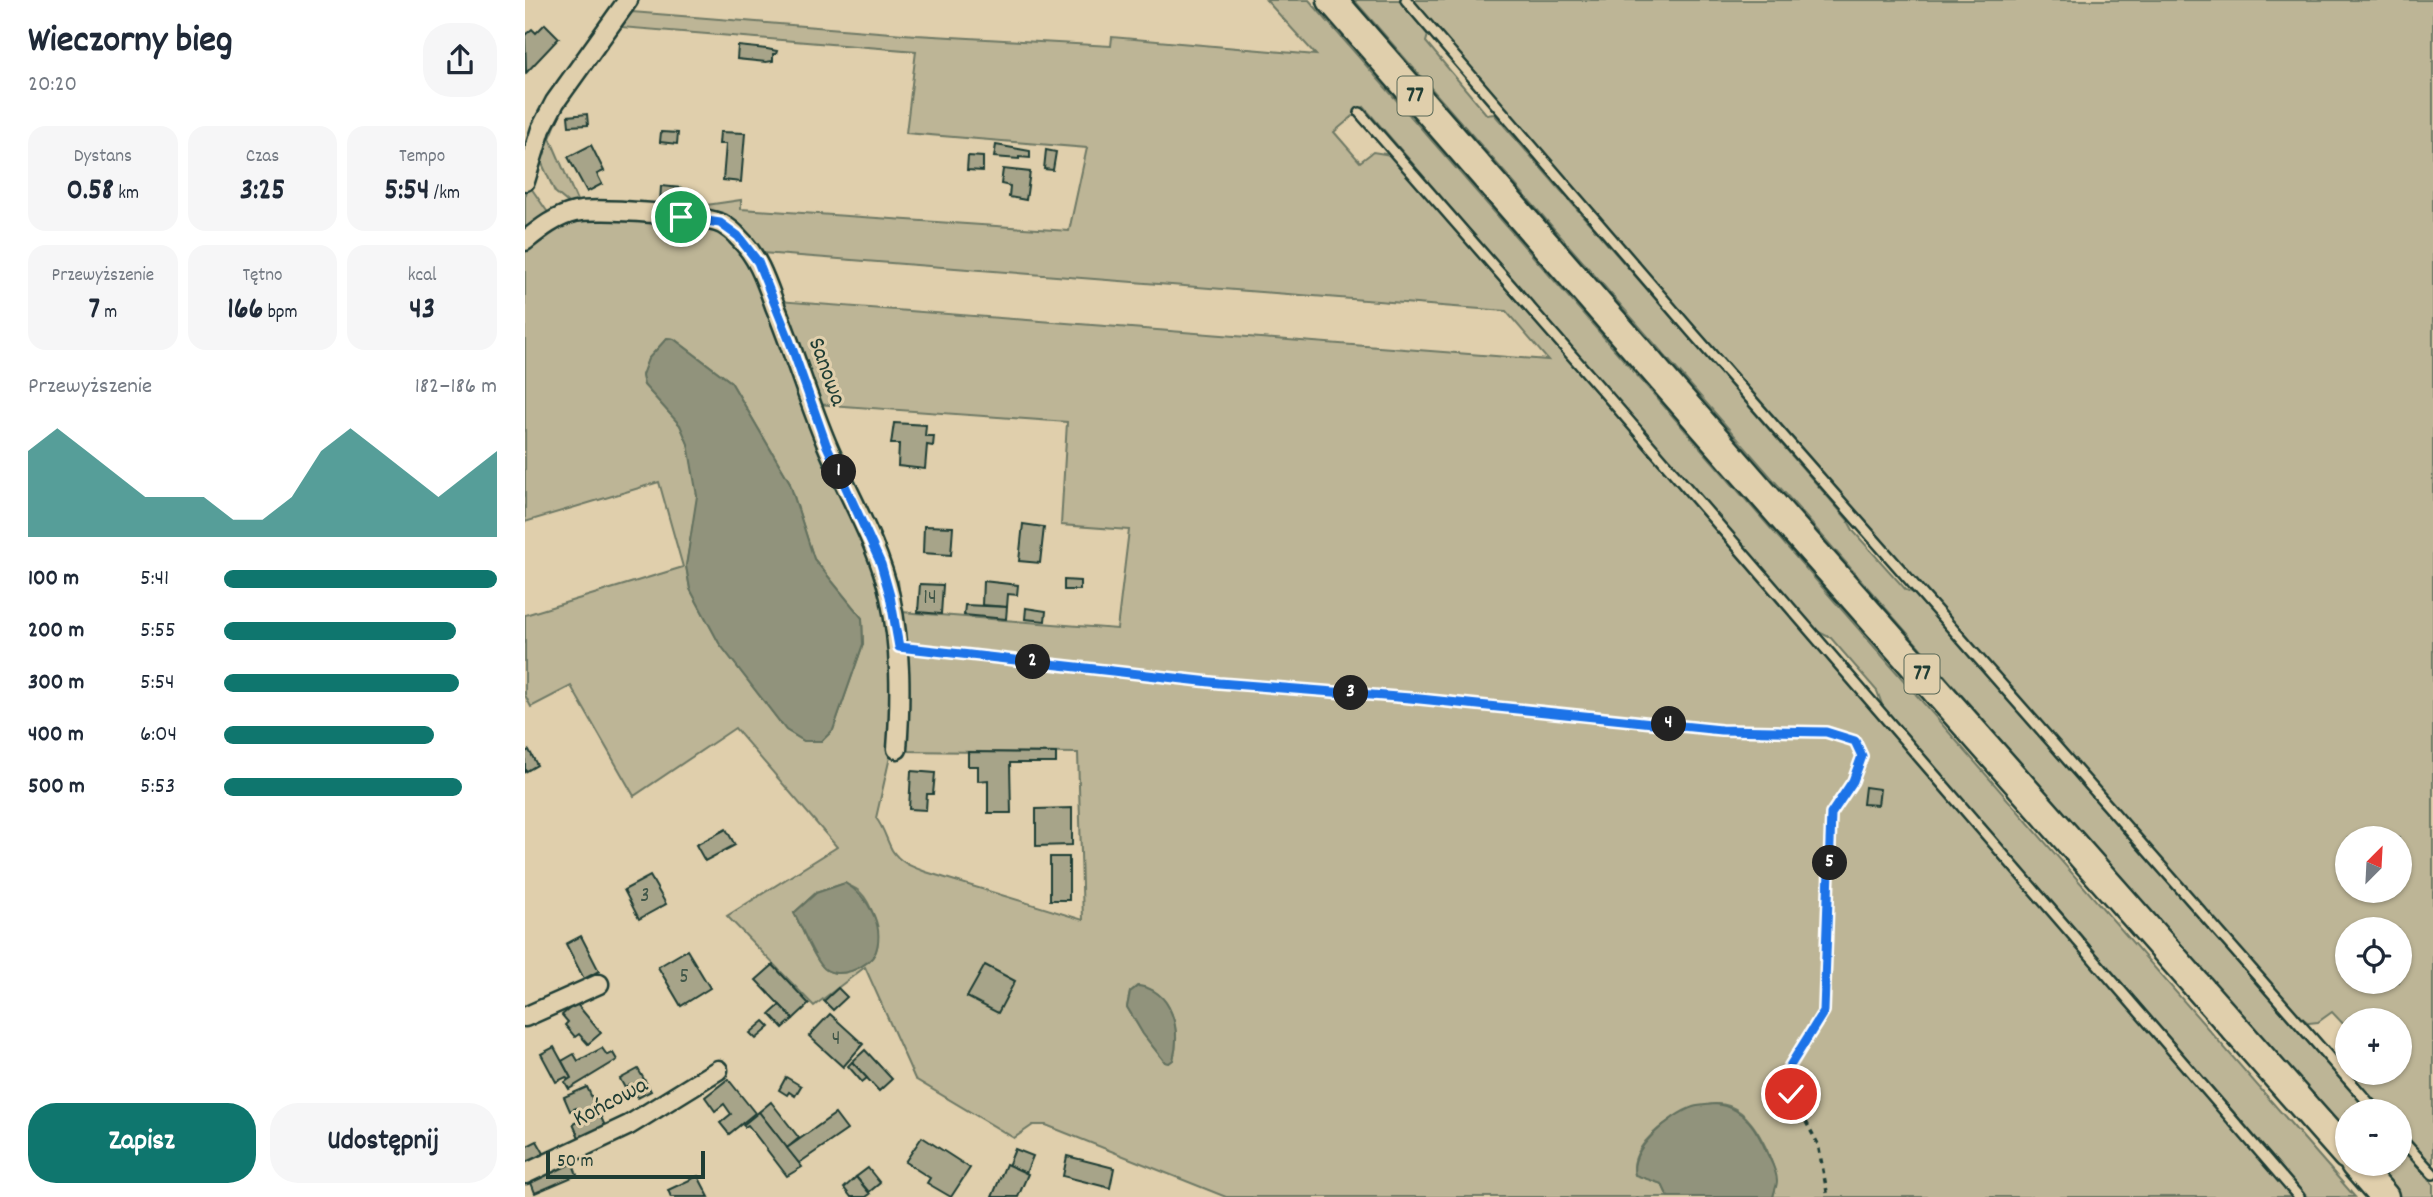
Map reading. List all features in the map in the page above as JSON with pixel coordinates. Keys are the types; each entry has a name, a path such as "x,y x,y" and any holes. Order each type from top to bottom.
{"main road":[{"name":"77","path":"1332,0 1749,478 2335,1141"},
{"path":"2365,1176 2384,1197"}],"street":[{"path":"525,181 541,129 555,102 628,0"},
{"name":"Sanowa","path":"525,241 557,218 588,209 681,217 720,223 738,236 758,262 826,444 881,564 899,647 900,705 897,749"},
{"path":"525,1017 599,984"},
{"name":"Końcowa","path":"525,1174 629,1125 718,1070"}],"lane":[{"path":"1406,0 1700,341 2365,1099"},
{"path":"1360,113 2299,1197"},
{"path":"2412,1151 2433,1174"}],"path":[{"path":"899,647 1219,683 1424,699 1721,730 1826,732 1855,741 1862,756 1858,769 1831,814 1824,1011 1788,1069 1791,1094 1818,1144 1828,1197"}],"shaded area":[{"path":"1266,0 1309,0 2355,1197 2307,1197 1883,707 1877,691 1831,638 1813,629 1364,107 1334,132 1360,162 1373,152 1391,155 2292,1197 1773,1197 1776,1184 1774,1168 1756,1130 1736,1109 1715,1104 1699,1107 1666,1123 1641,1148 1635,1161 1635,1174 1662,1184 1668,1197 1226,1197 1046,1125 1033,1125 1014,1138 915,1079 865,967 814,1006 727,916 837,847 735,728 634,796 571,686 531,707 525,695 525,615 683,567 659,482 525,522 525,250 565,221 586,216 711,225 730,237 749,260 774,318 820,442 874,561 888,614 895,660 892,748 876,818 892,850 903,861 926,872 1083,920 1078,753 902,751 908,679 892,585 898,581 902,612 1117,629 1129,530 1061,525 1067,422 816,404 779,301 1548,360 1506,311 762,253 738,230 719,218 679,211 627,208 627,205 686,208 741,200 741,209 1069,231 1087,148 906,133 916,51 620,27 632,12 916,35 1111,46 1112,37 1316,55","holes":["667,338 674,339 731,382 789,481 814,559 862,618 863,644 833,730 822,740 804,741 786,730 719,643 690,589 686,566 698,496 688,443 680,425 644,385 642,376 648,359","845,883 859,891 868,903 875,919 878,944 867,963 851,971 835,973 822,966 794,913 816,893","1137,986 1159,995 1171,1014 1176,1037 1173,1060 1169,1063 1165,1062 1143,1034 1127,1007 1130,992"]},
{"path":"1354,0 1399,0 1428,35 1426,42 1487,115 1494,114 1847,519 1854,532 1906,590 1914,593 2335,1073 2335,1085 2345,1085 2357,1099 2335,1099 2335,1122"},
{"path":"1413,0 2433,0 2433,1167 2412,1144 2412,1099 2372,1099 2359,1085 2412,1085 2412,1008 2335,1008 2335,1015 2332,1012 2318,1022 2309,1023 2295,1013 1557,169"},
{"path":"603,41 607,44 563,107 550,138 578,203 572,206 555,192 539,157 555,113"},
{"path":"529,185 551,217 525,236 525,197"},
{"path":"667,338 674,339 731,382 789,481 814,559 862,618 863,644 833,730 822,741 804,741 786,730 719,643 690,589 686,566 697,496 688,444 680,425 644,385 642,375 648,359"},
{"path":"817,405 868,510 862,510"},
{"path":"845,883 867,903 876,921 878,941 876,951 867,963 851,971 835,973 822,966 794,913 816,893"},
{"path":"1138,986 1159,995 1172,1014 1176,1037 1173,1060 1169,1063 1165,1062 1143,1034 1127,1007 1130,992"},
{"path":"1716,1104 1735,1110 1754,1128 1776,1174 1777,1183 1773,1197 1668,1197 1662,1184 1635,1175 1638,1154 1653,1134 1684,1111"},
{"path":"2412,1161 2433,1184 2433,1197 2400,1197 2382,1176 2412,1176"}],"building":[{"path":"545,24 559,38 526,73 525,35 532,29 536,33"},
{"path":"738,46 777,51 773,54 773,61 737,59"},
{"path":"587,114 588,125 569,126 568,116"},
{"path":"661,132 678,133 677,144 660,142"},
{"path":"720,132 745,133 741,182 723,180 726,144 719,144"},
{"path":"591,145 604,171 597,174 602,184 587,192 568,157"},
{"path":"996,145 1030,151 1030,158 994,157"},
{"path":"1046,150 1056,152 1053,170 1044,169"},
{"path":"968,156 983,157 983,171 967,170"},
{"path":"1003,169 1030,172 1026,200 1009,197 1010,186 1001,184"},
{"path":"661,186 681,188 680,204 660,202"},
{"path":"894,423 926,425 925,436 934,436 933,446 927,445 925,469 898,466 899,444 891,444"},
{"path":"1023,524 1044,527 1040,563 1019,561"},
{"path":"924,526 953,527 951,555 923,553"},
{"path":"1064,580 1080,581 1080,590 1064,590"},
{"path":"983,581 1018,585 1017,595 1008,594 1007,607 982,605"},
{"path":"920,584 943,585 941,614 918,612"},
{"path":"965,605 1007,607 1006,619 964,615"},
{"path":"1026,608 1046,611 1045,621 1025,619"},
{"path":"529,750 537,765 525,772 525,752"},
{"path":"968,752 1056,753 1056,763 1010,763 1011,813 988,813 988,780 978,781 978,766 968,766"},
{"path":"911,771 935,773 933,794 927,794 926,810 909,809"},
{"path":"1865,787 1880,789 1878,805 1863,804"},
{"path":"1072,808 1072,845 1036,846 1036,809"},
{"path":"726,829 735,845 705,861 696,845"},
{"path":"1050,857 1069,857 1069,900 1050,900"},
{"path":"650,876 666,904 639,919 624,890"},
{"path":"581,936 599,971 584,979 566,944"},
{"path":"687,950 710,988 681,1006 658,967"},
{"path":"773,965 809,1004 793,1019 756,980"},
{"path":"985,965 1015,981 998,1013 967,997"},
{"path":"838,988 847,997 833,1010 824,1001"},
{"path":"576,1003 601,1033 588,1044 579,1034 575,1037 565,1025 568,1022 562,1015"},
{"path":"780,1005 793,1019 783,1028 770,1014"},
{"path":"830,1014 863,1044 843,1067 809,1036"},
{"path":"764,1021 770,1027 756,1039 750,1033"},
{"path":"554,1047 571,1078 568,1080 566,1077 556,1082 541,1054"},
{"path":"602,1048 607,1055 613,1053 617,1060 569,1089 565,1082 571,1078 562,1061 574,1054 578,1061"},
{"path":"865,1050 892,1079 879,1091 852,1062"},
{"path":"852,1062 867,1078 862,1082 848,1066"},
{"path":"638,1069 651,1091 638,1098 630,1085 625,1088 620,1079"},
{"path":"786,1077 801,1086 795,1096 779,1090"},
{"path":"728,1079 755,1113 729,1134 720,1123 731,1114 724,1104 715,1111 705,1097"},
{"path":"587,1087 606,1128 580,1140 573,1124 581,1120 576,1108 570,1111 564,1097"},
{"path":"771,1102 799,1138 787,1148 759,1112"},
{"path":"759,1112 802,1167 787,1176 748,1125 743,1125"},
{"path":"835,1114 847,1130 799,1163 787,1148"},
{"path":"922,1137 970,1168 951,1197 927,1183 930,1178 905,1162"},
{"path":"537,1141 545,1155 525,1165 525,1147"},
{"path":"1015,1149 1033,1156 1026,1173 1008,1166"},
{"path":"1067,1156 1114,1168 1110,1188 1063,1176"},
{"path":"572,1162 577,1175 535,1193 530,1180"},
{"path":"1006,1164 1028,1174 1018,1197 992,1197"},
{"path":"868,1168 880,1183 869,1192 856,1177"},
{"path":"698,1176 709,1197 671,1197 668,1190"},
{"path":"856,1177 870,1194 866,1197 851,1197 844,1188"}],"route":[{"path":"681,217 720,223 738,236 758,262 826,444 881,564 899,647 1219,683 1410,698 1721,730 1826,732 1855,741 1862,756 1853,781 1831,814 1824,1011 1788,1069 1791,1094"}]}
